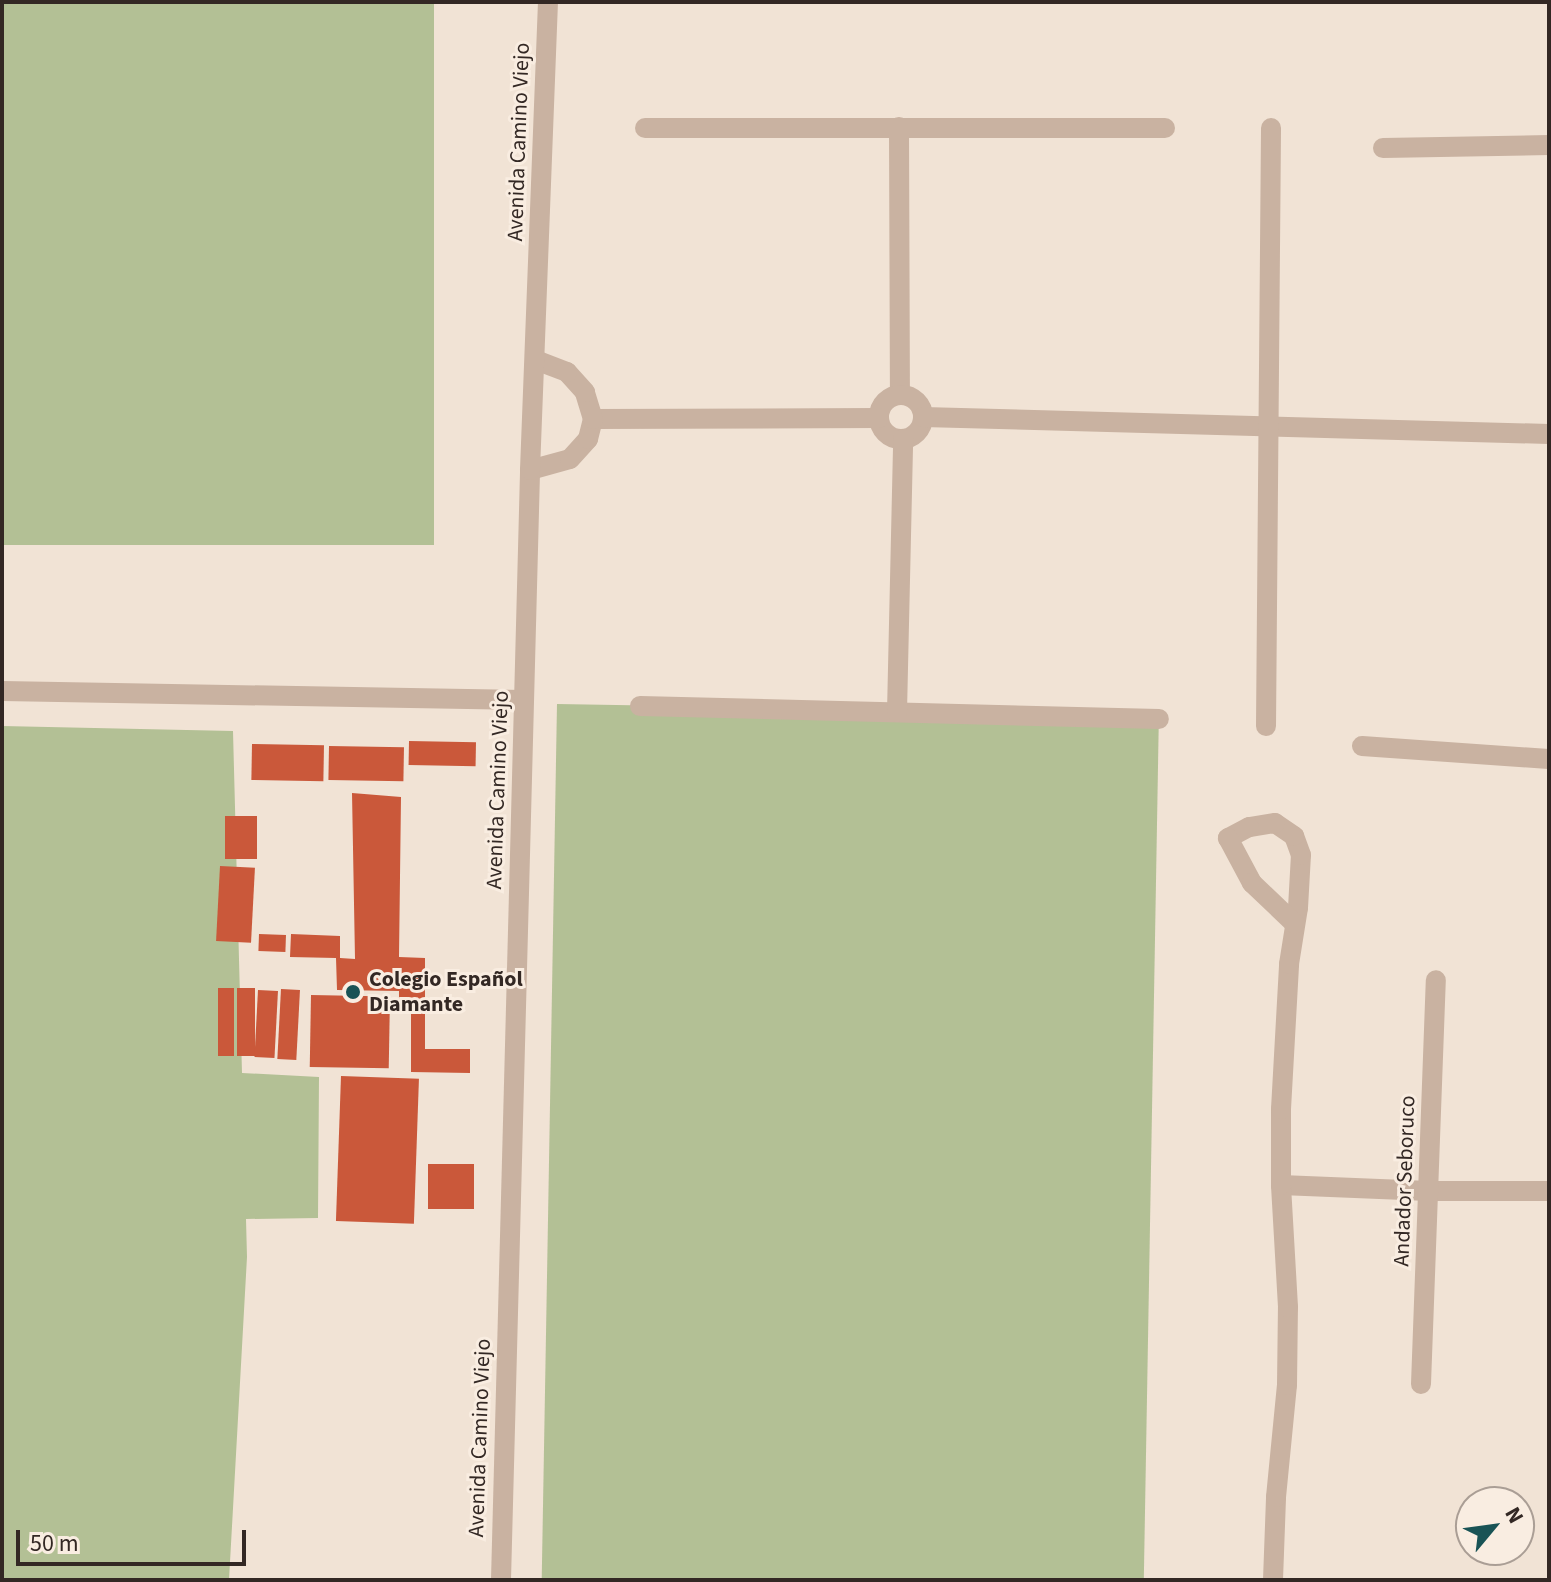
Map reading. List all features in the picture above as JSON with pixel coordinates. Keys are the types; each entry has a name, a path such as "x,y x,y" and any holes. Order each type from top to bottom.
{"street":[{"name":"Avenida Camino Viejo","path":"501,1580 530,470 548,2"},
{"path":"899,127 900,394"},
{"path":"645,128 1165,128"},
{"path":"1266,726 1271,425 1271,128"},
{"path":"1383,148 1549,145"},
{"path":"530,470 570,459 588,439 593,419 585,392 567,372 535,360"},
{"path":"900,394 912,397 920,406 923,417 920,428 903,439 891,437 879,418 882,406 900,394"},
{"path":"923,417 1549,434"},
{"path":"593,419 879,418"},
{"path":"897,712 903,439"},
{"path":"2,691 524,700"},
{"path":"640,706 1159,719"},
{"path":"1362,746 1549,759"},
{"path":"1273,1580 1276,1497 1287,1385 1288,1307 1281,1185 1281,1109 1301,855 1294,836 1275,823 1249,827 1228,838 1252,883 1295,924"},
{"name":"Andador Seboruco","path":"1421,1384 1436,980"},
{"path":"1281,1185 1429,1191 1549,1191"}],"green space":[{"path":"2,2 434,2 434,545 2,545"},
{"path":"557,704 1159,715 1144,1580 542,1580"},
{"path":"2,726 233,731 242,1073 319,1077 318,1218 246,1219 247,1257 229,1580 2,1580"}],"building":[{"path":"409,741 476,742 476,766 409,765"},
{"path":"252,744 324,745 323,781 251,780"},
{"path":"329,746 404,747 403,781 328,780"},
{"path":"352,793 401,797 399,957 425,958 425,1049 470,1049 470,1073 411,1072 411,1010 399,1010 399,991 337,990 336,958 290,957 291,934 340,936 340,958 355,959"},
{"path":"225,816 257,816 257,859 225,859"},
{"path":"220,866 255,868 251,943 216,941"},
{"path":"259,934 286,935 285,952 258,951"},
{"path":"218,988 234,988 234,1056 218,1056"},
{"path":"237,988 255,988 255,1056 237,1056"},
{"path":"281,989 300,990 296,1060 277,1059"},
{"path":"258,990 278,991 274,1058 254,1057"},
{"path":"311,995 390,996 389,1068 310,1067"},
{"path":"341,1076 419,1079 414,1224 336,1221"},
{"path":"428,1164 474,1164 474,1209 428,1209"}],"place":[{"name":"Colegio Español Diamante","path":"353,992"}]}
